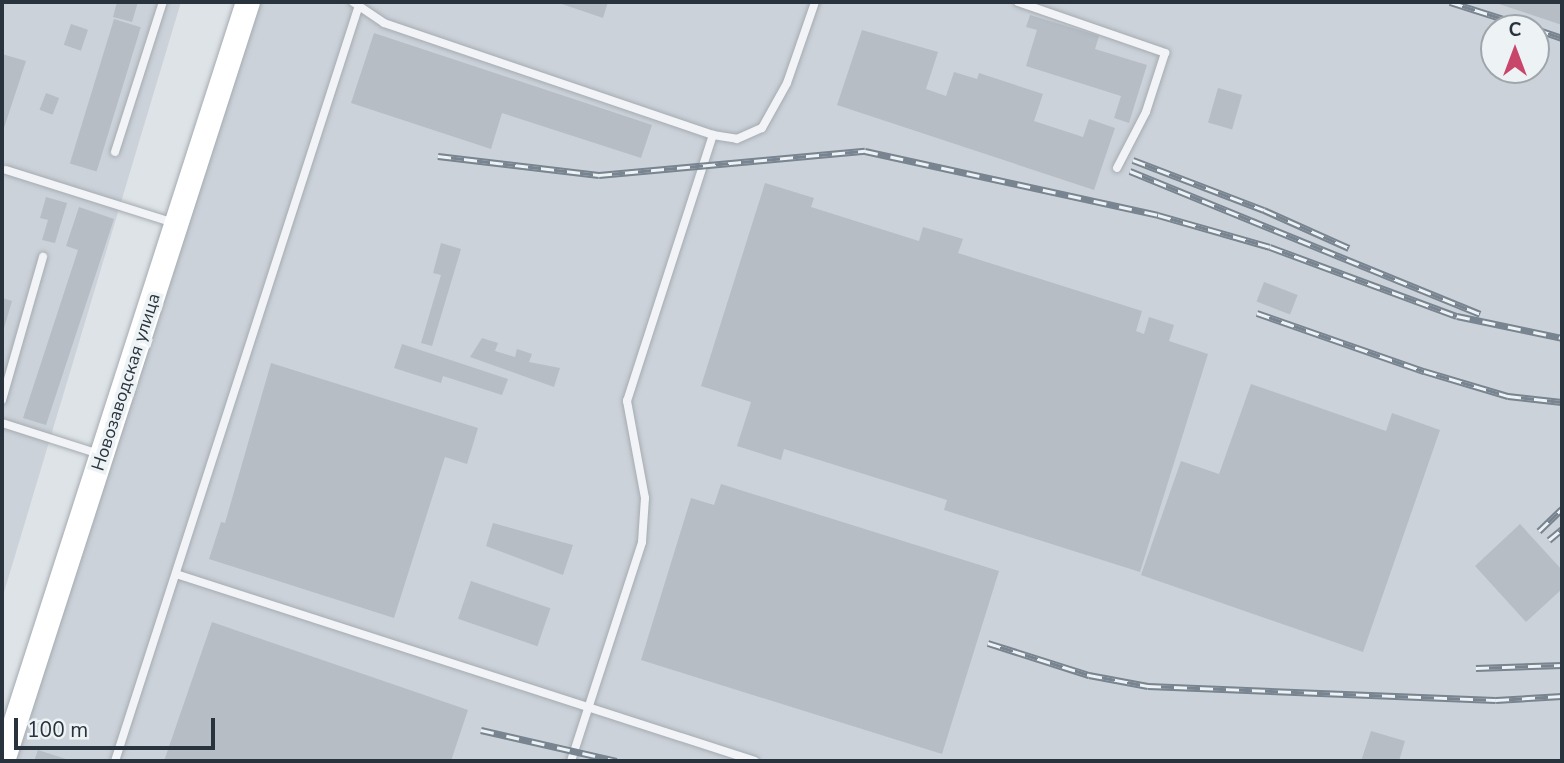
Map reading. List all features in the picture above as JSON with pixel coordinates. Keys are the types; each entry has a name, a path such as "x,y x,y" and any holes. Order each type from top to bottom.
{"main road":[{"name":"Новозаводская улица","path":"3,761 248,2"}],"lane":[{"path":"115,152 163,2"},
{"path":"116,761 356,4 384,23 713,135 737,139 762,128 787,83 815,2"},
{"path":"1017,2 1165,53 1146,112 1118,168"},
{"path":"571,761 642,542 645,498 627,401 713,135"},
{"path":"6,170 177,224"},
{"path":"2,400 43,257"},
{"path":"2,423 102,455"},
{"path":"176,574 755,761"}],"shaded area":[{"path":"2,2 181,2 2,599"},
{"path":"248,2 1562,2 1562,761 4,761"}],"building":[{"path":"117,2 138,2 132,22 113,17"},
{"path":"556,2 608,2 603,18"},
{"path":"1493,2 1562,2 1562,25 1550,21 1550,14 1529,14"},
{"path":"1030,15 1099,36 1095,49 1147,65 1129,123 1114,118 1121,96 1026,66 1037,30 1026,27"},
{"path":"114,19 141,27 97,172 70,163"},
{"path":"71,24 88,30 81,51 64,45"},
{"path":"862,30 938,52 926,89 946,96 954,72 977,79 979,73 1043,94 1034,121 1083,137 1089,119 1115,128 1094,190 837,105"},
{"path":"374,33 652,125 641,158 502,113 491,149 351,103"},
{"path":"2,54 26,61 4,128 2,127"},
{"path":"1218,88 1242,95 1232,129 1208,123"},
{"path":"46,93 59,98 53,115 40,110"},
{"path":"765,183 814,198 811,207 919,241 923,227 963,239 958,253 1142,311 1136,331 1144,334 1149,317 1174,325 1169,341 1208,354 1140,572 944,510 947,500 784,449 781,460 737,446 751,402 701,386"},
{"path":"46,197 67,203 55,243 42,240 48,220 40,218"},
{"path":"79,207 114,219 46,425 23,418 78,250 66,246"},
{"path":"441,243 461,249 432,346 421,343 441,275 433,273"},
{"path":"1264,282 1298,295 1290,315 1256,302"},
{"path":"2,298 12,301 2,335"},
{"path":"482,338 498,343 495,351 515,357 517,349 532,354 529,362 560,368 554,387 470,357"},
{"path":"402,344 508,379 502,395 443,376 441,383 394,368"},
{"path":"271,363 478,428 467,464 445,457 394,618 209,559 221,522 225,523"},
{"path":"1251,384 1386,431 1392,413 1440,430 1363,652 1141,575 1181,461 1219,474"},
{"path":"721,484 999,571 942,754 641,660 691,498 714,505"},
{"path":"493,523 573,545 563,575 486,546"},
{"path":"1520,524 1562,570 1562,589 1526,622 1475,566"},
{"path":"471,581 550,608 537,646 458,619"},
{"path":"212,622 468,710 451,761 164,761"},
{"path":"1371,731 1405,741 1399,761 1361,761"},
{"path":"38,750 72,761 34,761"}],"railway":[{"path":"1450,2 1488,14"},
{"path":"1550,34 1562,38"},
{"path":"438,156 599,175 865,151 1158,215 1270,247 1457,316 1562,338"},
{"path":"1133,160 1264,210 1349,248"},
{"path":"1130,171 1480,314"},
{"path":"1257,313 1424,371 1508,396 1562,402"},
{"path":"1539,531 1562,509"},
{"path":"1549,540 1562,529"},
{"path":"988,643 1089,675 1148,686 1496,700 1562,696"},
{"path":"1476,668 1562,665"},
{"path":"481,730 617,761"}]}
